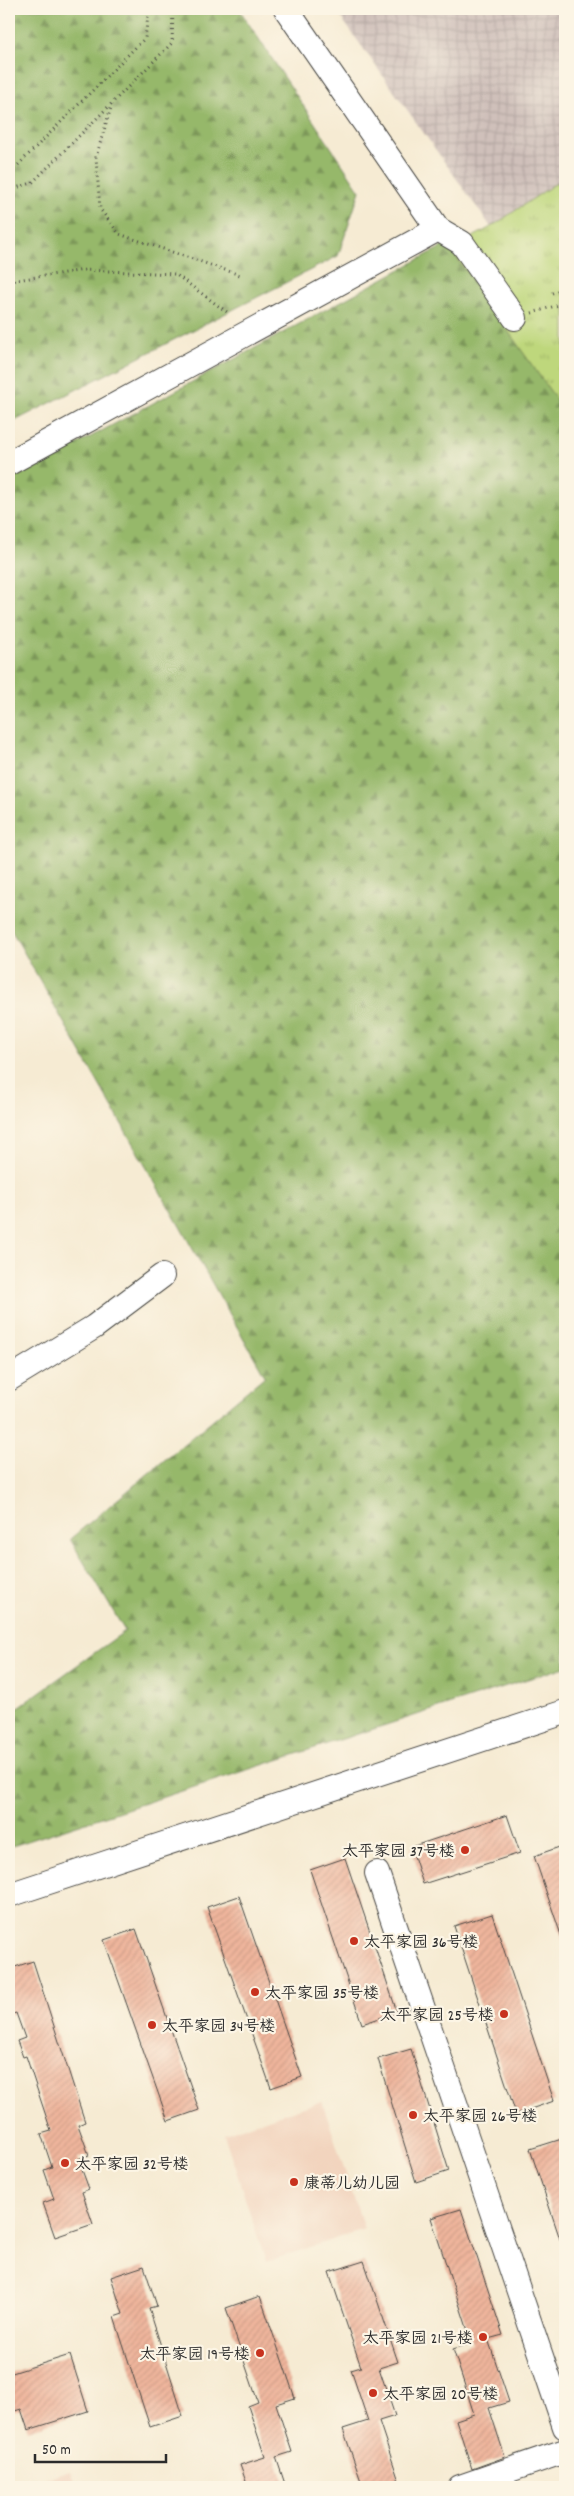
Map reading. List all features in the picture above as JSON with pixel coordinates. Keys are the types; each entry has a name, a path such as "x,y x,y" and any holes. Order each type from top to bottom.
{"street":[{"path":"286,9 438,228 462,243 515,318"},
{"path":"9,463 438,228"},
{"path":"9,1379 94,1327 162,1276"},
{"path":"9,1895 565,1712"},
{"path":"377,1873 565,2426"},
{"path":"460,2487 565,2451"}],"path":[{"path":"9,168 16,166 52,133 145,38 149,9"},
{"path":"9,190 32,183 172,42 173,9"},
{"path":"112,104 96,157 100,209 119,234 240,275"},
{"path":"9,281 85,270 175,274 227,312"},
{"path":"552,293 565,288"},
{"path":"515,318 565,304"}],"shaded area":[{"path":"335,9 565,9 565,177 491,227"},
{"name":"康蒂儿幼儿园","path":"322,2101 364,2229 266,2262 224,2134"},
{"path":"70,2470 76,2487 21,2487 21,2486"}],"green space":[{"path":"9,9 239,9 360,191 338,256 9,424"},
{"path":"565,177 565,412 447,244 462,243 491,227"},
{"path":"447,244 565,412 565,1667 9,1847 9,1714 125,1631 70,1539 265,1376 9,926 9,481"}],"building":[{"name":"太平家园 37号楼","path":"507,1815 520,1853 423,1884 411,1847"},
{"path":"565,1845 565,1941 563,1941 534,1856"},
{"name":"太平家园 36号楼","path":"345,1858 397,2012 362,2024 310,1870"},
{"name":"太平家园 35号楼","path":"239,1896 302,2077 271,2088 207,1907"},
{"name":"太平家园 25号楼","path":"492,1914 554,2101 516,2114 454,1926"},
{"name":"太平家园 34号楼","path":"136,1929 199,2110 168,2121 104,1940"},
{"path":"33,1961 85,2122 78,2125 89,2155 78,2159 89,2189 82,2192 93,2224 55,2237 43,2203 54,2199 44,2170 52,2167 41,2134 51,2131 26,2056 23,2057 17,2041 25,2038 16,2013 9,2015 9,1969"},
{"name":"太平家园 26号楼","path":"411,2049 449,2171 416,2182 378,2059"},
{"path":"565,2138 565,2248 563,2248 530,2149"},
{"name":"太平家园 21号楼","path":"461,2209 503,2335 488,2339 509,2402 489,2408 505,2457 472,2469 456,2420 474,2414 453,2349 472,2343 431,2218"},
{"name":"太平家园 20号楼","path":"364,2261 398,2362 379,2368 395,2416 379,2421 401,2487 363,2487 343,2429 368,2421 351,2370 361,2367 329,2272"},
{"path":"144,2266 157,2306 149,2308 183,2416 150,2427 114,2317 123,2314 111,2277"},
{"name":"太平家园 19号楼","path":"260,2296 295,2398 276,2404 292,2452 276,2457 286,2487 248,2487 240,2465 265,2457 248,2406 258,2402 226,2308"},
{"path":"70,2355 88,2411 28,2430 21,2409 9,2413 9,2374"}],"place":[{"name":"太平家园 37号楼","path":"465,1850"},
{"name":"太平家园 36号楼","path":"354,1941"},
{"name":"太平家园 35号楼","path":"255,1992"},
{"name":"太平家园 25号楼","path":"504,2014"},
{"name":"太平家园 34号楼","path":"152,2025"},
{"name":"太平家园 26号楼","path":"413,2115"},
{"name":"太平家园 32号楼","path":"65,2163"},
{"name":"康蒂儿幼儿园","path":"294,2182"},
{"name":"太平家园 21号楼","path":"483,2337"},
{"name":"太平家园 19号楼","path":"260,2353"},
{"name":"太平家园 20号楼","path":"373,2393"}]}
